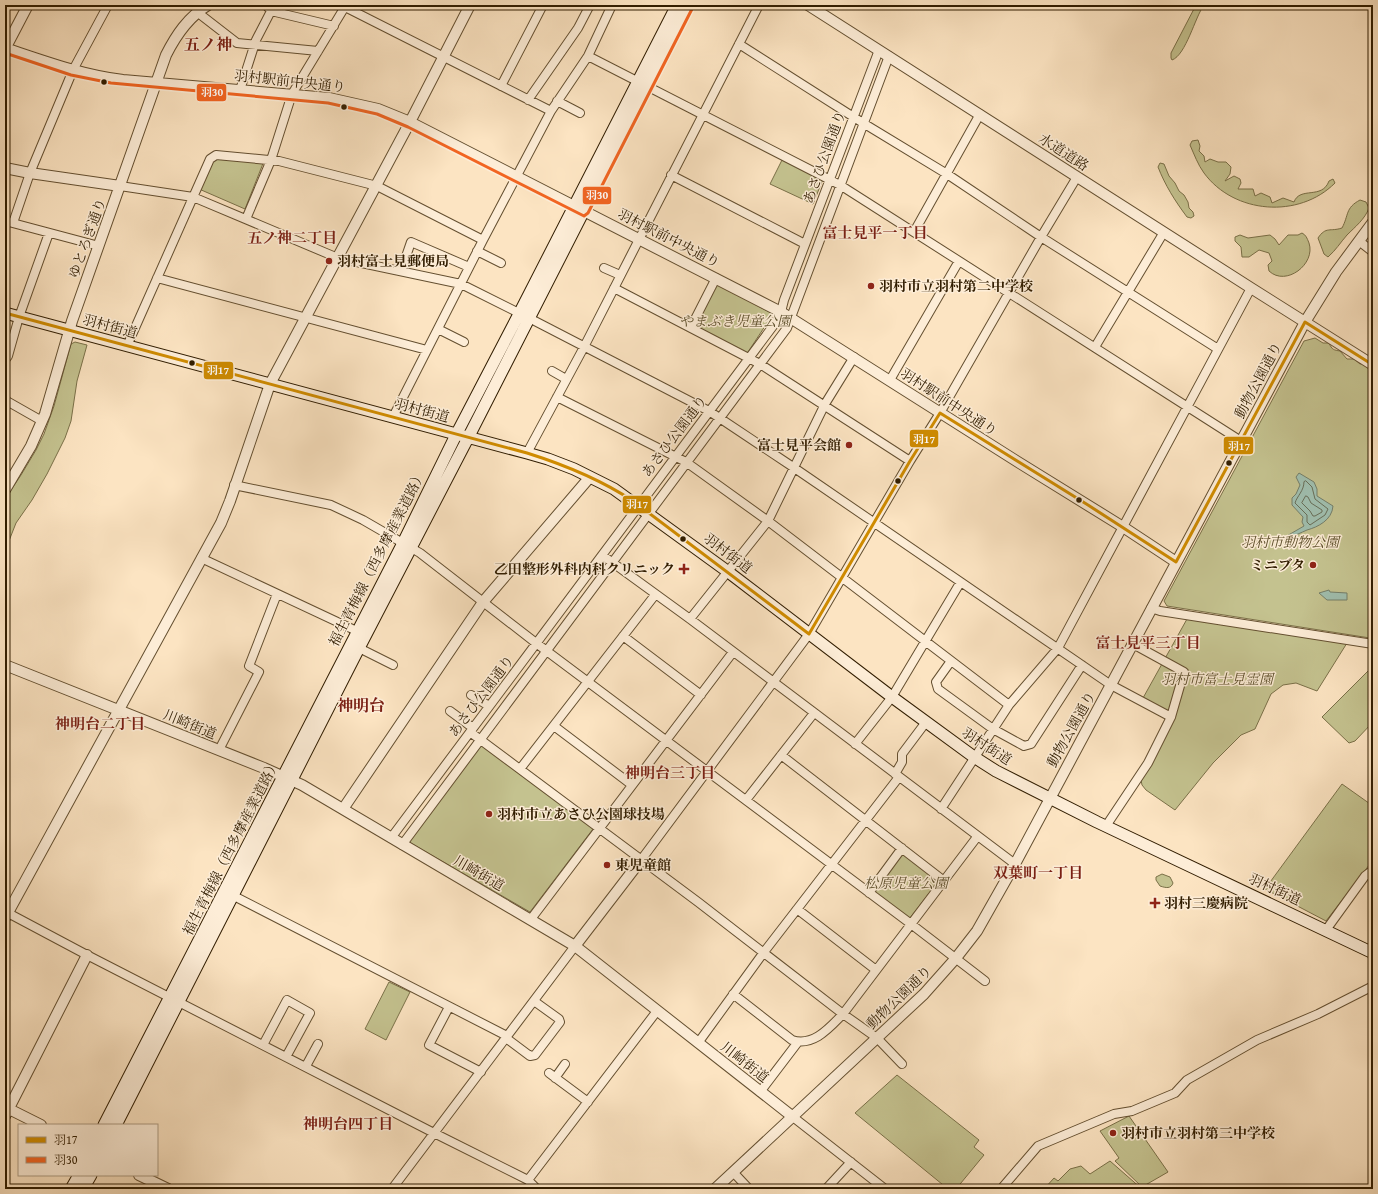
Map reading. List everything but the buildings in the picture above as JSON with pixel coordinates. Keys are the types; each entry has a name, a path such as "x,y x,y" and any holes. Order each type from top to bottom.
{"main road":[{"name":"福生青梅線（西多摩産業道路）","path":"407,545 456,435 584,210 643,83 677,5"},
{"name":"福生青梅線（西多摩産業道路）","path":"105,1124 174,999 229,894 407,545 468,438 574,206 689,5"},
{"name":"羽村街道","path":"5,313 527,453 548,459 590,477 614,489 648,513 727,571 892,697 974,757 996,771 1106,826 1373,953"},
{"name":"福生青梅線（西多摩産業道路）","path":"287,778 359,648 361,633"},
{"name":"福生青梅線（西多摩産業道路）","path":"116,1124 174,999"},
{"path":"71,1189 78,1176"},
{"path":"83,1189 90,1176"}],"street":[{"path":"5,48 28,5"},
{"path":"99,246 9,222 73,70 108,5"},
{"name":"ゆとろぎ通り","path":"5,490 31,446 42,421 52,392 69,330 156,83 172,43 185,24 197,12 208,5"},
{"path":"470,5 410,122 270,384 223,518 6,916 87,955 528,1180 537,1189"},
{"path":"501,86 543,5"},
{"path":"528,100 578,28 590,5"},
{"path":"393,417 516,176 557,101 588,56 612,5"},
{"path":"527,453 584,347 759,5"},
{"name":"水道道路","path":"808,5 1251,288 1373,364"},
{"path":"246,219 271,160 292,94 346,6 551,111"},
{"path":"240,90 254,45 268,8 334,26"},
{"path":"197,12 237,43 318,51"},
{"path":"739,44 853,116 863,124 947,174 1041,237 1128,291 1218,350"},
{"name":"羽村駅前中央通り","path":"5,48 73,70 112,78 329,98 378,110 410,122 781,312 1123,527 1176,562"},
{"name":"あさひ公園通り","path":"391,838 776,322 879,50"},
{"path":"588,56 840,185 1241,441"},
{"name":"あさひ公園通り","path":"402,845 786,328 888,56"},
{"path":"557,101 580,112"},
{"path":"914,232 980,114"},
{"path":"127,346 210,158 216,155 271,160 376,186 483,240"},
{"path":"5,168 193,197 338,258 461,284 709,411 874,522 960,583 1111,685 1171,717"},
{"path":"672,175 805,244"},
{"path":"392,1189 641,860 809,634 910,461 940,413 1077,177"},
{"name":"動物公園通り","path":"715,1189 924,994 956,958 977,930 1015,864 1305,322 1336,272 1373,222"},
{"path":"1095,348 1164,232"},
{"path":"5,360 8,356 19,317 49,233"},
{"path":"1359,241 1373,252"},
{"path":"401,271 412,242 469,267"},
{"path":"477,251 501,263"},
{"path":"890,380 960,261"},
{"path":"604,268 620,275"},
{"path":"157,278 427,350"},
{"path":"691,327 716,278"},
{"path":"614,288 760,364 825,404 910,461"},
{"path":"941,809 1009,705 1058,648 1251,288"},
{"path":"438,329 464,342"},
{"path":"690,619 768,521 825,404 854,358"},
{"path":"552,372 566,379"},
{"path":"557,397 686,462 768,521 1009,705"},
{"path":"5,400 42,421"},
{"path":"343,809 483,602 590,477"},
{"path":"234,485 326,503 363,520 407,545 706,771 832,864 984,981"},
{"path":"602,555 690,619 977,837 1015,864"},
{"path":"201,558 361,633"},
{"path":"855,744 892,697 960,583"},
{"path":"219,750 259,672 249,666 277,594"},
{"path":"520,769 655,595"},
{"path":"1151,608 1160,611 1373,644"},
{"path":"623,636 701,695"},
{"path":"1106,826 1148,763 1171,717 1184,672 1133,644"},
{"path":"359,648 393,665"},
{"path":"531,919 733,652"},
{"path":"951,662 936,682 938,689 993,729 1024,746 1031,744 1082,665"},
{"name":"川崎街道","path":"5,665 287,778 343,809 575,946 793,1117"},
{"path":"471,695 489,706"},
{"path":"450,710 480,739 698,902 843,1014 877,1038 902,1064"},
{"path":"746,800 814,713"},
{"path":"698,1043 764,952 866,820 897,776 902,762 902,754 926,722"},
{"path":"554,726 632,785"},
{"path":"782,755 944,880"},
{"path":"733,994 792,1040 798,1042 813,1039 825,1033 843,1014 977,837"},
{"path":"869,893 902,848"},
{"path":"1326,930 1365,876 1373,870"},
{"path":"229,894 506,1037 530,1056 536,1055 560,1022 559,1019 534,1001"},
{"path":"797,909 876,970"},
{"path":"39,1124 6,1110 87,955"},
{"path":"1001,1189 1038,1146 1114,1114 1132,1111 1175,1093 1187,1080 1257,1040 1318,1014 1373,986"},
{"path":"264,1045 287,1000 310,1013 286,1057"},
{"path":"449,1007 429,1045 481,1072"},
{"path":"528,1180 657,1010"},
{"path":"760,1092 798,1042"},
{"path":"306,1066 318,1044"},
{"path":"565,1064 552,1076 588,1102"},
{"path":"793,1117 885,1189"},
{"path":"826,1189 851,1162"},
{"path":"733,1172 749,1189"},
{"path":"142,1176 168,1189"}],"green space":[{"path":"1196,5 1204,5 1182,51 1172,60 1171,53"},
{"path":"1198,140 1200,146 1199,151 1204,156 1205,162 1210,159 1218,162 1226,162 1231,167 1230,174 1225,181 1234,176 1240,179 1241,183 1238,189 1253,189 1255,196 1261,193 1270,197 1272,203 1283,198 1294,202 1297,197 1301,195 1321,190 1326,187 1329,181 1333,179 1335,183 1320,195 1304,202 1286,206 1267,207 1249,204 1232,197 1217,187 1204,173 1190,145 1192,141"},
{"path":"217,155 264,161 245,209 199,189"},
{"path":"783,158 823,179 813,204 770,184"},
{"path":"1160,163 1164,164 1169,176 1188,202 1189,208 1193,212 1194,216 1191,218 1187,217 1167,187 1158,167"},
{"path":"1360,200 1366,202 1369,208 1365,216 1328,257 1324,254 1318,238 1323,232 1342,228 1348,212 1355,203"},
{"path":"1302,233 1309,243 1310,251 1308,258 1298,271 1291,275 1283,276 1276,275 1269,271 1268,265 1272,261 1269,253 1259,250 1249,257 1242,257 1241,247 1235,241 1235,237 1240,235 1248,238 1270,235 1279,245 1288,235 1298,235"},
{"name":"やまぶき児童公園","path":"715,283 773,314 746,355 693,326"},
{"name":"羽村市動物公園","path":"1315,338 1323,343 1329,343 1332,348 1340,351 1347,359 1354,359 1360,364 1366,363 1373,369 1373,636 1370,638 1167,606 1164,601 1304,341"},
{"path":"75,342 87,345 77,381 71,421 65,438 47,474 32,500 16,523 5,551 5,499 36,450 44,434 54,406 71,344"},
{"name":"羽村市富士見霊園","path":"1187,619 1347,643 1317,691 1296,683 1283,685 1271,694 1255,729 1241,735 1213,763 1175,810 1146,790 1142,785 1141,780 1175,715 1143,698"},
{"path":"1373,666 1373,722 1355,741 1349,743 1322,717"},
{"path":"478,740 596,825 530,912 407,841"},
{"path":"1342,784 1373,806 1373,860 1326,921 1265,889"},
{"name":"松原児童公園","path":"902,849 940,879 909,919 872,891"},
{"path":"1162,874 1170,877 1173,883 1170,887 1166,888 1160,886 1156,880 1156,877"},
{"path":"389,982 410,992 386,1040 365,1029"},
{"path":"897,1075 979,1140 974,1147 984,1155 956,1189 948,1189 855,1113"},
{"path":"1129,1116 1168,1172 1142,1187 1115,1161 1119,1158 1100,1131"},
{"path":"1110,1161 1142,1189 1044,1189 1054,1178 1058,1181 1070,1169 1081,1166 1090,1174"}],"water":[{"path":"1299,473 1314,482 1317,489 1317,496 1333,506 1330,515 1320,525 1292,536 1286,540 1285,537 1304,526 1302,522 1303,517 1292,505 1292,498 1296,494 1300,485 1296,477"},
{"path":"1329,590 1330,592 1347,593 1347,600 1327,600 1319,593"}],"transit line":[{"name":"羽30","path":"5,53 71,75 111,83 328,103 377,114 408,127 584,216 588,213 693,7"},
{"name":"羽17","path":"5,313 527,453 555,462 595,479 633,501 809,634 910,461 940,413 1088,505 1176,562 1305,322 1373,365"}],"place":[{"name":"羽村富士見郵便局","path":"329,261"},
{"name":"羽村市立羽村第二中学校","path":"871,286"},
{"name":"富士見平会館","path":"849,445"},
{"name":"ミニブタ","path":"1313,565"},
{"name":"乙田整形外科内科クリニック","path":"684,569"},
{"name":"羽村市立あさひ公園球技場","path":"489,814"},
{"name":"東児童館","path":"607,865"},
{"name":"羽村三慶病院","path":"1155,903"},
{"name":"羽村市立羽村第三中学校","path":"1113,1133"}],"district":[{"name":"五ノ神","path":"208,44"},
{"name":"富士見平一丁目","path":"875,232"},
{"name":"五ノ神二丁目","path":"292,237"},
{"name":"富士見平三丁目","path":"1148,642"},
{"name":"神明台","path":"361,705"},
{"name":"神明台二丁目","path":"100,723"},
{"name":"神明台三丁目","path":"670,772"},
{"name":"双葉町一丁目","path":"1038,872"},
{"name":"神明台四丁目","path":"348,1123"}]}
